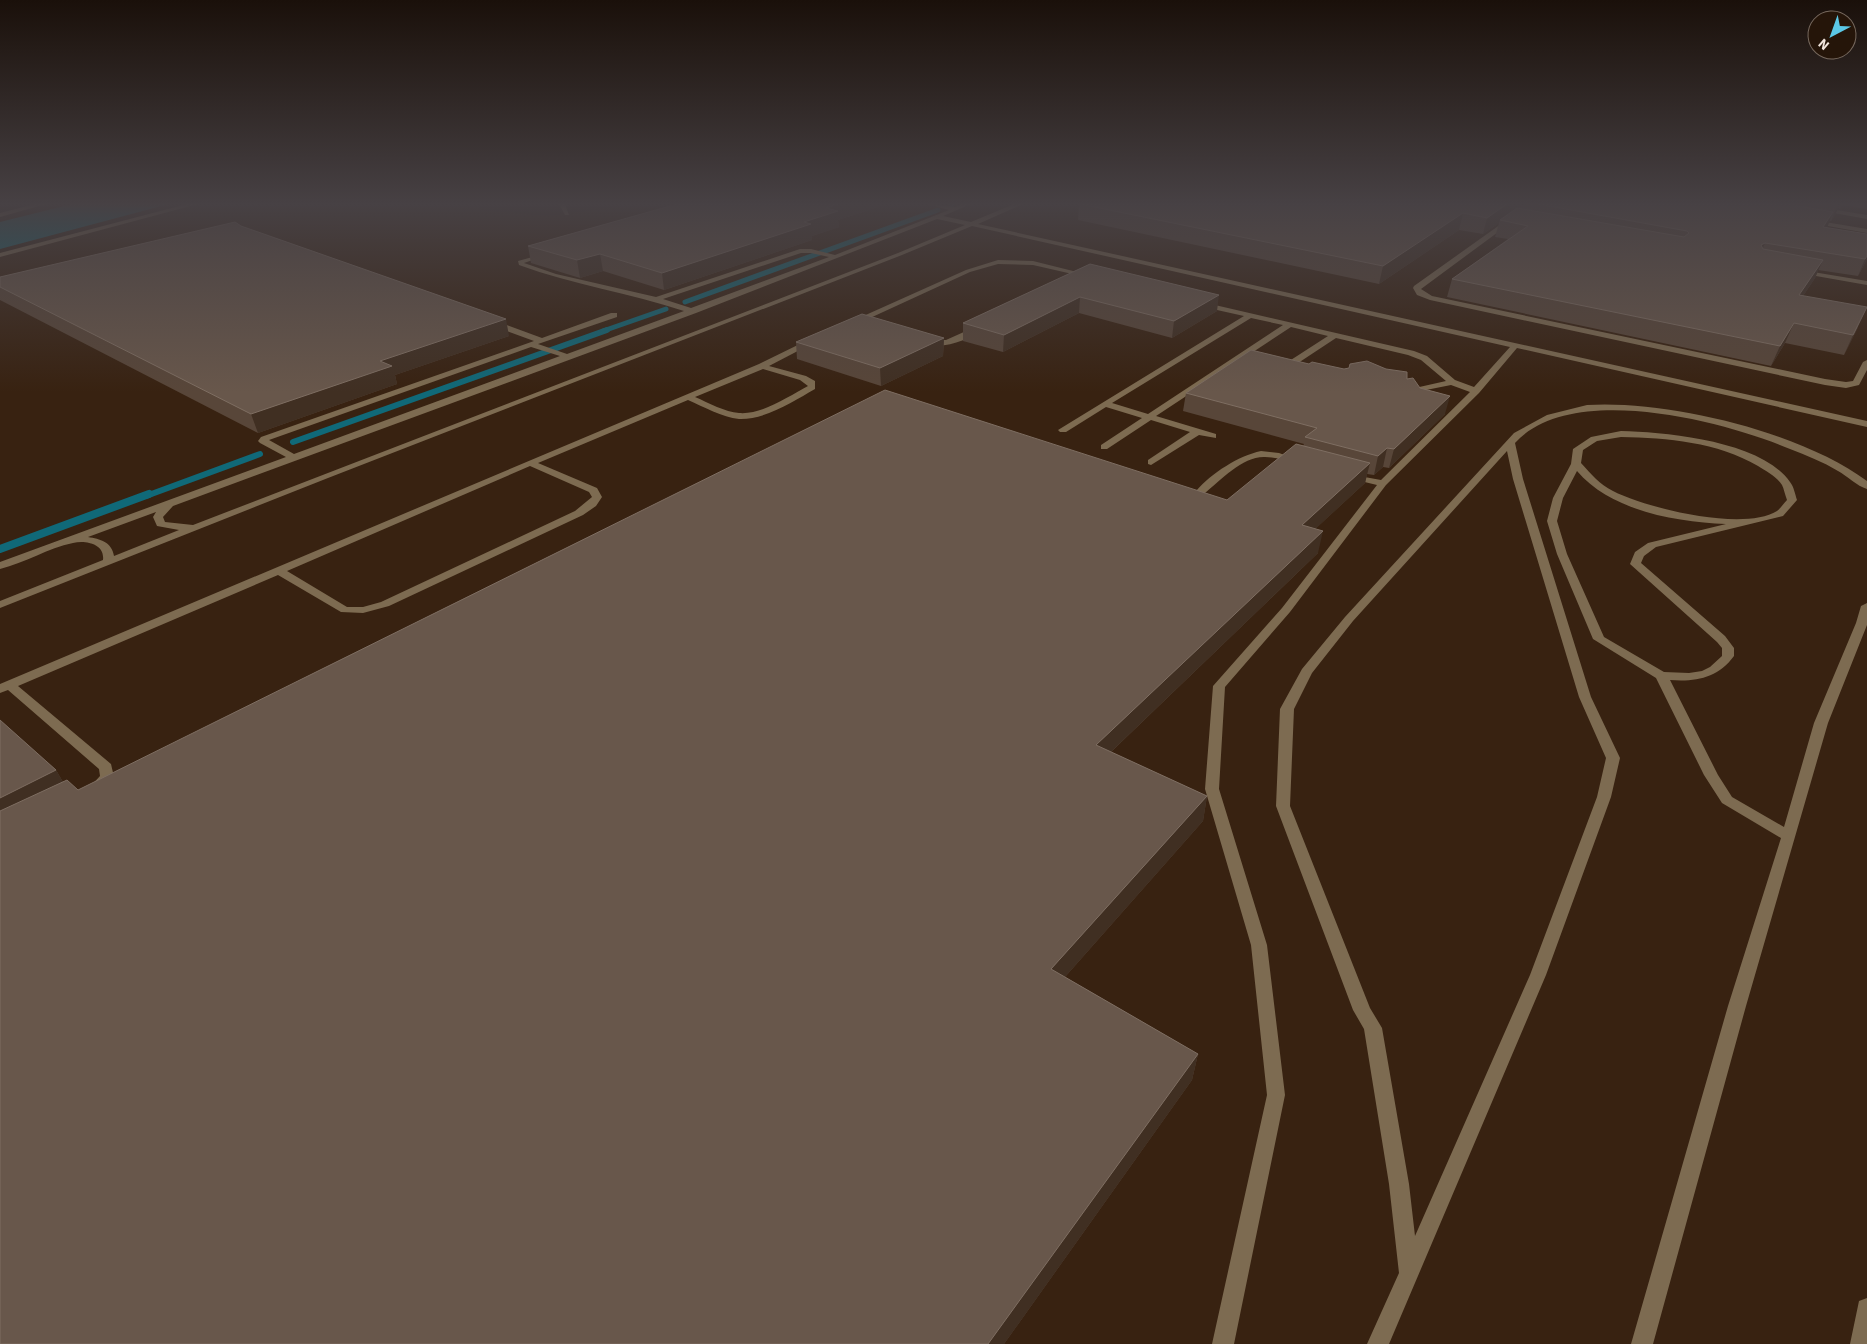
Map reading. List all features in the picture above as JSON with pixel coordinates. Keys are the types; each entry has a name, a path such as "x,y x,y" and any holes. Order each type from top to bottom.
{"street":[{"path":"528,267 554,276 656,299 693,311"},
{"path":"656,299 753,267"},
{"path":"0,566 810,267"},
{"path":"0,605 325,476 867,267"},
{"path":"855,324 968,270 980,267"},
{"path":"1050,267 1089,278"},
{"path":"1161,267 1867,424"},
{"path":"1447,267 1417,288 1420,293 1430,298 1825,382 1846,385 1856,383 1867,362"},
{"path":"1794,270 1867,283"},
{"path":"1193,302 1411,353 1424,358 1452,382 1476,391"},
{"path":"294,458 263,441 264,439 528,344 542,344 614,315"},
{"path":"1062,430 1249,316"},
{"path":"484,320 567,356"},
{"path":"1104,447 1289,325"},
{"path":"922,341 940,344 949,342 984,326"},
{"path":"1278,368 1291,369 1336,336"},
{"path":"5,687 530,462 762,366 821,338"},
{"path":"1223,1344 1276,1095 1259,945 1212,789 1219,686 1286,610 1383,483 1476,391 1516,346"},
{"path":"1238,358 1254,362"},
{"path":"688,397 738,416 750,415 763,410 812,387 812,383 803,378 762,366"},
{"path":"1407,393 1452,382"},
{"path":"1105,404 1213,436"},
{"path":"1409,1273 1398,1184 1373,1028 1362,1010 1283,806 1287,709 1306,672 1349,619 1510,443 1532,424 1550,418 1588,408 1658,411 1736,425 1785,442 1836,466 1867,486"},
{"path":"1152,462 1198,431"},
{"path":"1621,434 1657,434 1696,440 1734,452 1766,466 1786,484 1792,500 1780,513 1652,546 1636,557 1636,566 1722,639 1728,656 1721,666 1706,675 1688,678 1660,676 1599,639 1562,554 1552,522 1558,498 1576,464 1578,449 1594,439 1621,434"},
{"path":"1378,1344 1538,975 1604,797 1614,758 1585,697 1518,479 1510,443"},
{"path":"1201,491 1245,459 1256,454 1276,455 1302,462"},
{"path":"278,570 345,610 363,610 385,604 579,512 592,504 596,497 593,490 530,462"},
{"path":"1576,464 1592,482 1622,499 1665,513 1711,521 1753,521"},
{"path":"1345,474 1383,483"},
{"path":"174,502 162,510 158,517 161,524 188,528 205,525"},
{"path":"74,540 100,543 108,547 110,554 108,561"},
{"path":"1642,1344 1737,1006 1821,723 1862,623 1867,606"},
{"path":"1660,676 1681,713 1711,775 1727,800 1789,836"},
{"path":"5,687 20,695 106,767 107,777 96,788 81,796"},
{"path":"1861,1344 1867,1309"}],"shaded area":[{"path":"0,267 1867,267 1867,1344 0,1344"}],"building":[{"path":"44,267 357,267 506,319 380,361 392,366 251,414 0,287 0,277"},
{"path":"642,267 681,267 662,273"},
{"path":"1084,267 1101,267 1219,295 1174,321 1080,297 1004,335 963,323"},
{"path":"1470,267 1818,267 1799,295 1867,307 1853,335 1794,323 1780,346 1452,279"},
{"path":"862,314 944,338 880,368 796,342"},
{"path":"1251,350 1309,364 1312,362 1344,369 1349,368 1350,364 1367,361 1386,369 1407,372 1407,379 1413,378 1420,388 1450,396 1394,449 1387,448 1378,456 1305,437 1317,428 1186,393"},
{"path":"885,390 1227,500 1296,444 1370,463 1302,525 1323,531 1096,745 1207,796 1051,969 1198,1054 988,1344 0,1344 0,811 67,780 78,790"},
{"path":"0,720 56,770 0,798"}],"waterway":[{"path":"685,302 782,267"},
{"path":"603,331 666,309"},
{"path":"293,442 607,330"},
{"path":"146,496 260,454"},
{"path":"0,549 149,494"}]}
